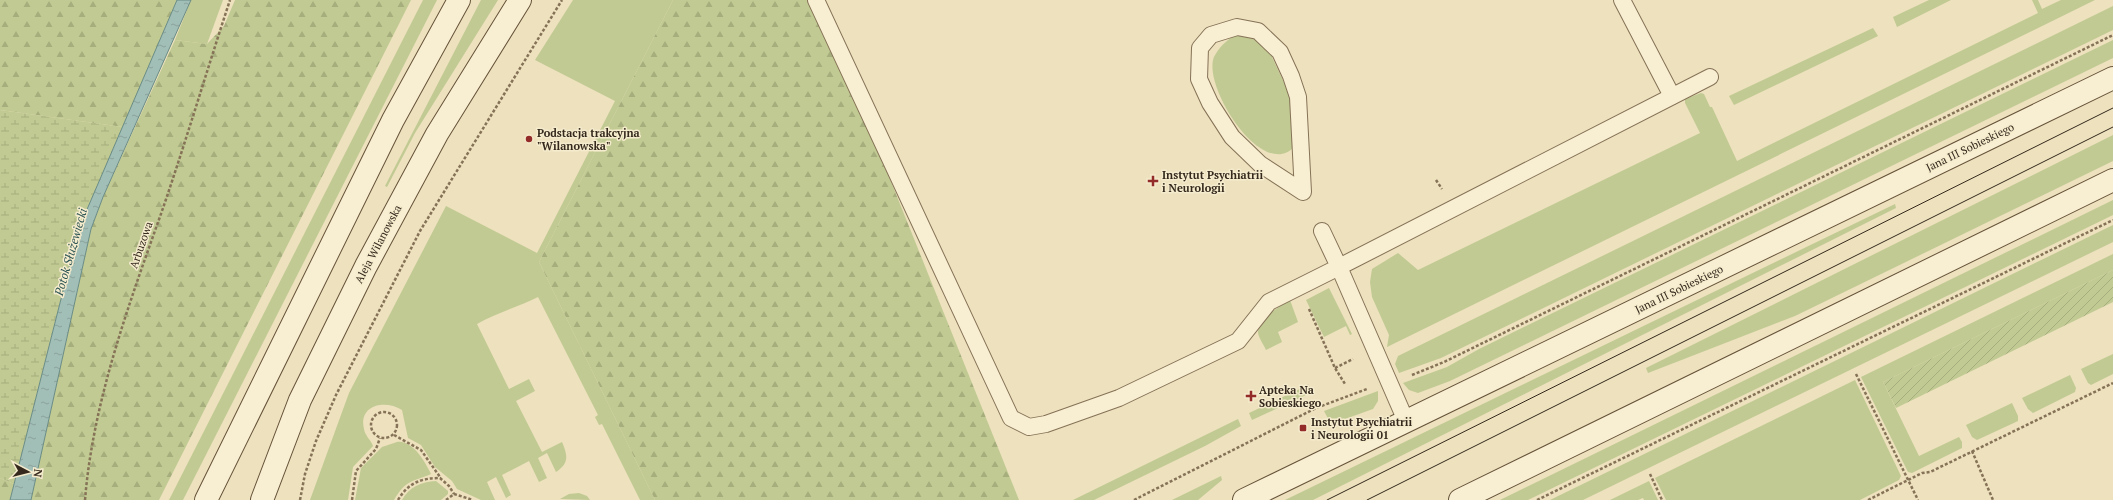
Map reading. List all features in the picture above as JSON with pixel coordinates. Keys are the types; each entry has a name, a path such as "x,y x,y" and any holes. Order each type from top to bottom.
{"main road":[{"path":"206,500 393,120 458,0"},
{"name":"Aleja Wilanowska","path":"262,500 300,400 366,266 437,134 520,0"},
{"name":"Jana III Sobieskiego","path":"1244,500 2113,78"},
{"path":"1460,500 2113,180"}],"lane":[{"path":"816,0 1011,418 1029,427 1046,424 1119,398 1238,341 1269,302 1710,77"},
{"path":"1622,0 1672,96"},
{"path":"1237,27 1258,31 1280,52 1291,76 1298,97 1303,192 1260,164 1232,137 1210,103 1199,79 1200,48 1211,35 1237,27"},
{"path":"1322,231 1406,421"}],"path":[{"name":"Arbuzowa","path":"85,500 88,462 123,323 174,175 230,0"},
{"path":"300,500 305,474 314,446 336,395 420,231 562,0"},
{"path":"1408,376 1444,362 2113,35"},
{"path":"1537,500 2113,220"},
{"path":"1856,374 1918,500"},
{"path":"1868,500 1922,473 1930,472 1972,452 2113,382"},
{"path":"1307,385 1311,393"},
{"path":"1134,500 1316,408 1370,388"},
{"path":"383,412 395,416 398,422 398,429 394,435 389,438 380,438 372,431 372,418 383,412"},
{"path":"394,435 421,450 440,478 449,486 454,494 473,500"},
{"path":"352,500 356,471 376,450 380,438"},
{"path":"1972,452 1993,500"},
{"path":"1650,474 1662,500"},
{"path":"398,500 411,484 427,479 440,478"},
{"path":"446,500 454,494"}],"green space":[{"path":"0,0 177,0 123,127 0,110"},
{"path":"191,0 223,0 207,44 175,40"},
{"path":"235,0 411,0 159,500 31,500 91,229 103,197 175,40 207,44 224,26"},
{"path":"423,0 437,0 183,500 169,500"},
{"path":"481,0 498,0 415,133 387,187 385,186"},
{"path":"573,0 673,0 539,262 655,500 640,500 602,424 599,425 595,417 598,415 538,297 477,324 509,389 529,379 535,391 516,401 542,452 562,442 566,459 560,469 556,472 547,453 538,458 547,478 539,482 529,461 502,475 511,495 506,498 496,477 487,482 495,500 481,500 457,489 452,481 435,467 421,445 408,438 402,410 388,405 381,405 374,406 365,414 363,421 365,431 373,446 353,467 348,500 310,500 349,393 446,206 537,253 615,101 535,60"},
{"path":"673,0 818,0 1019,500 655,500 539,262"},
{"path":"1929,0 1951,0 1897,27 1893,17"},
{"path":"2032,0 2038,0 2042,9 2061,0 2095,0 1387,347 1389,335 1372,297 1370,282 1372,269 1398,253 1418,270 1700,133 1685,103 1685,99 1701,93 1704,94 1710,107 1712,107 1737,161 2038,13"},
{"path":"2113,6 2113,30 1441,358 1399,373 1395,364 1398,356"},
{"path":"1873,28 1878,36 1734,105 1729,96"},
{"path":"1235,35 1253,36 1269,51 1291,97 1294,147 1281,154 1266,151 1251,141 1238,126 1226,107 1217,88 1213,71 1214,57 1223,44"},
{"path":"2113,40 2113,58 1450,381 1418,393 1409,390 1403,383 1447,367 1479,349"},
{"path":"0,110 123,127 79,228 14,484 0,478"},
{"path":"2113,135 2113,161 1795,316 1648,373 1646,368"},
{"path":"2113,200 2113,215 1528,500 1500,500"},
{"path":"1895,204 1896,208 1313,500 1285,500"},
{"path":"2113,225 2113,242 1583,500 1550,500"},
{"path":"2113,254 2113,270 1883,382 1919,456 1959,437 1962,442 1962,448 1912,473 1908,472 1861,377"},
{"path":"2113,270 2113,302 1896,408 1883,382"},
{"path":"1329,288 1352,334 1350,335 1346,326 1324,337 1306,300"},
{"path":"1290,300 1298,322 1278,332 1282,342 1266,350 1258,334 1259,327 1270,313"},
{"path":"2113,354 2113,374 2091,385 2088,383 2081,369"},
{"path":"2070,375 2076,388 2075,392 2033,413 2028,409 2022,398"},
{"path":"1855,380 1901,476 1899,480 1860,500 1666,500 1655,478"},
{"path":"1304,387 1308,394 1252,420 1249,413"},
{"path":"1378,391 1378,401 1373,409 1331,424 1324,411"},
{"path":"2012,403 2018,416 2018,421 1977,440 1972,437 1966,425"},
{"path":"1238,419 1241,426 1205,446 1094,500 1073,500"},
{"path":"397,442 403,442 413,448 422,458 431,474 410,482 402,488 394,500 355,500 361,468 382,447"},
{"path":"1221,476 1222,480 1198,500 1172,500"},
{"path":"0,478 14,484 10,500 0,500"},
{"path":"436,481 448,491 448,494 441,500 402,500 408,492 416,486"},
{"path":"1649,481 1658,500 1644,500 1643,498 1638,500 1610,500"},
{"path":"579,493 587,496 590,500 560,499 569,494"}],"water":[{"path":"177,0 191,0 103,197 91,229 31,500 10,500 79,228"}],"tram line":[{"path":"1327,500 2113,108"},
{"path":"1367,500 2113,127"}],"place":[{"name":"Podstacja trakcyjna \"Wilanowska\"","path":"529,139"},
{"name":"Instytut Psychiatrii i Neurologii","path":"1153,181"},
{"name":"Apteka Na Sobieskiego","path":"1251,396"},
{"name":"Instytut Psychiatrii i Neurologii 01","path":"1303,428"}],"water label":[{"name":"Potok Służewiecki","path":"71,252"}]}
